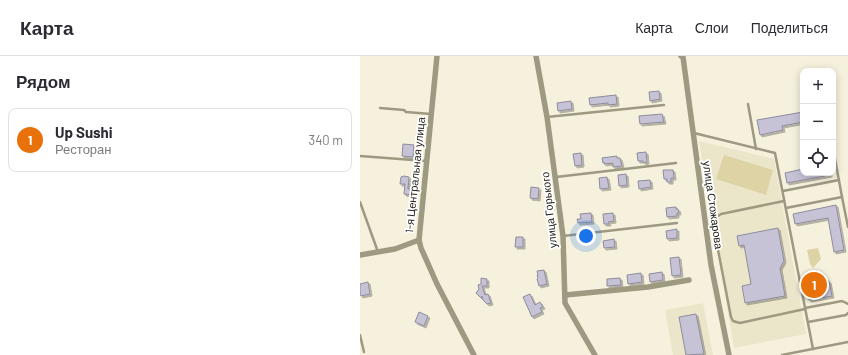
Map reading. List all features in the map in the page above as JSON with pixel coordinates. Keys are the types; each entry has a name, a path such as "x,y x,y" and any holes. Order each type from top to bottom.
{"street":[{"name":"1-я Центральная улица","path":"437,56 419,240 436,284 474,355"},
{"name":"улица Горького","path":"536,56 556,177 563,236 566,306 595,355"},
{"name":"улица Стожарова","path":"682,56 711,265 729,355"},
{"path":"360,255 395,249 419,240"},
{"path":"565,295 689,280"}],"lane":[{"path":"748,104 756,148"},
{"path":"547,118 664,105"},
{"path":"380,108 431,114"},
{"path":"693,133 775,153 813,349"},
{"path":"360,156 427,161"},
{"path":"556,177 676,163"},
{"path":"836,164 848,228"},
{"path":"783,191 839,180"},
{"path":"786,208 842,197"},
{"path":"784,201 721,214 715,218 713,224 731,318 733,321 740,323 842,301 848,304"},
{"path":"360,202 378,253"},
{"path":"563,236 678,223"},
{"path":"808,322 848,313"},
{"path":"360,335 364,352"},
{"path":"782,355 848,342"}],"shaded area":[{"path":"699,141 774,159 806,334 734,348"},
{"path":"724,155 773,170 766,195 716,179"},
{"path":"818,248 821,259 813,268 810,264 807,250"},
{"path":"703,303 713,355 673,355 665,310"}],"building":[{"path":"659,91 660,99 650,101 649,92"},
{"path":"616,95 617,104 608,105 608,103 590,105 589,98"},
{"path":"571,101 572,109 558,111 557,103"},
{"path":"800,113 800,123 782,126 783,130 760,135 757,120"},
{"path":"662,114 664,122 640,124 639,116"},
{"path":"403,144 414,145 413,157 402,156"},
{"path":"646,152 647,162 644,163 643,161 638,161 637,153"},
{"path":"581,153 582,165 575,166 573,154"},
{"path":"617,156 617,158 620,158 622,166 613,167 613,163 603,163 602,158"},
{"path":"663,170 673,170 674,178 671,178 671,182 667,182 667,179 664,179"},
{"path":"800,170 800,176 825,176 787,183 785,173"},
{"path":"626,174 627,185 619,186 618,175"},
{"path":"401,177 409,177 408,189 413,189 412,195 404,194 405,184 400,184"},
{"path":"607,177 609,188 600,189 599,178"},
{"path":"650,180 651,187 639,189 638,181"},
{"path":"531,187 539,188 538,199 530,198"},
{"path":"836,205 844,250 834,252 828,218 795,224 793,214"},
{"path":"676,207 679,213 677,213 677,216 667,217 666,208"},
{"path":"591,213 592,222 578,223 577,219 581,219 580,214"},
{"path":"613,213 614,221 608,222 609,224 604,224 603,214"},
{"path":"778,228 784,261 780,268 785,296 745,303 742,286 751,284 744,245 739,246 737,236"},
{"path":"677,229 677,238 667,239 666,231"},
{"path":"516,237 523,237 523,247 515,247"},
{"path":"614,239 615,247 604,248 603,241"},
{"path":"679,257 681,275 672,276 670,258"},
{"path":"544,270 547,284 539,286 537,271"},
{"path":"662,272 663,280 650,282 649,274"},
{"path":"641,273 642,282 628,284 627,275"},
{"path":"481,278 487,279 487,286 482,286 485,295 488,294 491,303 487,304 483,300 482,296 481,298 476,293 479,289 478,285 481,284"},
{"path":"620,278 621,285 607,286 607,279"},
{"path":"829,281 832,296 809,300 806,286"},
{"path":"368,282 370,294 361,296 360,284"},
{"path":"530,294 535,305 540,302 543,307 540,308 542,312 532,317 523,297"},
{"path":"419,312 428,316 424,326 415,322"},
{"path":"696,314 704,354 686,355 679,317"}],"place":[{"name":"Up Sushi","path":"814,285"}]}
